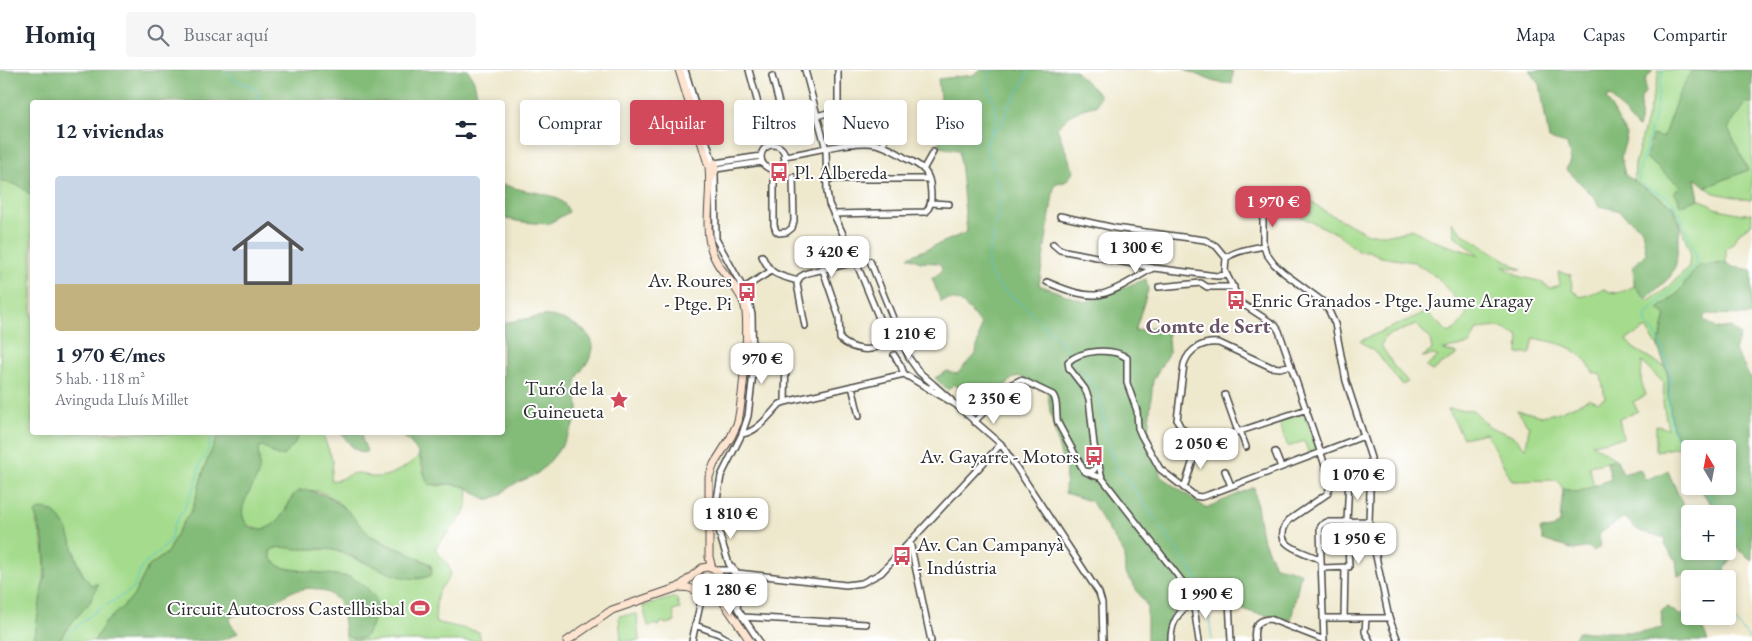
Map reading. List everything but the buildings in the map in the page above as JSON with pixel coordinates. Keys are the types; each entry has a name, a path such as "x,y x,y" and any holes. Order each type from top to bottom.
{"street":[{"path":"679,70 706,156 713,166 710,182 710,246 714,258 741,291 747,318 740,412 735,430 714,464 709,478 709,557 714,569 721,576 724,603 750,641"},
{"path":"685,70 713,166 716,237 752,310 752,386 748,416 742,434 721,476 717,506 720,538 730,566 737,573 741,581 737,608 759,641"},
{"path":"749,70 757,100"},
{"path":"805,70 826,149 828,198 885,334 882,344 872,350 854,347 840,339 839,317 823,270"},
{"path":"772,76 782,115 787,118 834,111 838,107 838,70"},
{"path":"769,145 779,147 784,156 783,163 774,169 766,167 761,159 763,149 769,145"},
{"path":"784,156 848,145"},
{"path":"834,214 926,212 931,203 929,179 924,168 879,145"},
{"path":"924,168 933,152"},
{"path":"713,166 761,159"},
{"path":"774,169 774,225 779,233 787,232 793,225 793,178"},
{"path":"827,179 929,179"},
{"path":"931,203 949,204"},
{"path":"1266,209 1263,225 1263,246 1270,259 1279,269 1318,297 1329,311 1336,328 1346,381 1369,448 1372,467 1369,521 1389,618 1398,641"},
{"path":"1060,216 1114,228 1199,239 1216,246 1226,258 1225,268 1227,275 1242,303 1275,324 1279,331 1330,480 1327,494 1289,520 1284,526 1284,539 1287,545 1292,549 1321,560"},
{"path":"1053,244 1060,250 1154,268 1217,276 1227,275"},
{"path":"1226,258 1236,252 1263,246"},
{"path":"762,256 775,274 798,280"},
{"path":"870,261 909,358 919,372 1001,444 1099,593 1103,610 1103,641"},
{"path":"805,326 797,284 800,277 807,273 856,262"},
{"path":"1047,282 1067,290 1096,295 1112,290 1154,268"},
{"path":"741,291 771,271"},
{"path":"1160,288 1201,283 1207,287 1234,287"},
{"path":"1198,445 1180,426 1177,420 1184,364 1187,356 1193,349 1213,342 1271,367 1280,368 1291,365"},
{"path":"1199,641 1192,594 1102,478 1094,445 1089,399 1085,389 1068,364 1073,358 1092,352 1121,354 1127,358 1127,383 1137,411 1138,428 1141,435 1160,469 1195,496 1201,497 1364,436"},
{"path":"785,402 786,355"},
{"path":"894,355 904,374 955,404"},
{"path":"742,434 756,428 780,404 785,402 904,374"},
{"path":"974,422 1012,384 1020,380 1024,381 1048,392 1056,399 1058,423 1084,471 1102,478"},
{"path":"930,390 933,384"},
{"path":"852,386 858,416"},
{"path":"1225,395 1246,447"},
{"path":"1198,445 1307,410"},
{"path":"702,568 846,585 869,580 881,573 1001,444"},
{"path":"1184,488 1198,445"},
{"path":"1275,452 1281,467"},
{"path":"1084,471 1090,472 1094,470 1098,460"},
{"path":"1225,470 1231,486"},
{"path":"1322,568 1349,567 1347,522 1349,479"},
{"path":"1256,641 1255,629 1257,622 1262,619 1270,619 1324,640 1321,560 1322,524 1328,522 1369,521"},
{"path":"910,542 931,641"},
{"path":"567,641 592,622 618,607 679,587 702,568 709,557"},
{"path":"1344,568 1344,618"},
{"path":"711,596 737,573"},
{"path":"693,577 692,584 694,590"},
{"path":"679,587 694,590 702,596 711,596 724,603"},
{"path":"1171,641 1171,632 1178,614 1184,607 1216,594 1222,594 1229,600 1231,641"},
{"path":"692,641 702,596"},
{"path":"742,617 866,624"},
{"path":"1324,618 1389,618"},
{"path":"1366,618 1365,632 1370,641"},
{"path":"695,625 719,634 730,641"}],"green space":[{"path":"0,70 468,70 474,81 479,100 30,100 30,194 20,186 0,180"},
{"path":"980,70 1076,70 1100,95 1096,106 1084,108 1075,113 1057,128 1074,172 1065,182 1056,183 1054,188 1039,285 1085,302 1146,279 1148,290 1135,331 1167,324 1169,352 1153,380 1148,433 1161,477 1206,508 1254,487 1262,537 1275,566 1301,572 1291,620 1254,613 1198,593 1184,600 1170,616 1167,641 1147,641 1147,606 1125,572 1124,553 1094,505 1090,501 1065,493 1066,467 1061,456 1050,411 1047,387 1018,376 1012,379 981,409 954,384 948,390 935,378 947,371 957,374 976,353 981,324 959,302 948,300 941,302 932,278 941,272 942,267 938,263 921,262 908,257 967,232 959,150 939,147 939,145 982,145 982,100 940,100 938,79 973,75"},
{"path":"1185,70 1230,70 1233,72 1232,84 1215,82"},
{"path":"1529,70 1653,70 1645,80 1645,92 1641,98 1638,128 1610,96 1606,98 1627,135 1621,157 1625,175 1674,207 1680,228 1676,264 1670,277 1646,299 1634,285 1633,267 1646,253 1642,229 1617,210 1599,206 1592,195 1566,169 1571,161 1567,144 1549,139 1540,84"},
{"path":"1658,70 1731,70 1678,96 1663,138 1680,186 1678,198 1680,205 1699,199 1714,208 1742,214 1752,213 1752,224 1739,233 1733,243 1726,249 1726,263 1699,265 1677,294 1658,309 1666,315 1658,347 1646,328 1626,340 1633,348 1665,367 1668,377 1671,415 1681,447 1656,451 1656,425 1668,429 1663,403 1664,383 1642,362 1641,381 1646,395 1633,402 1638,411 1619,419 1623,438 1592,444 1617,460 1589,466 1594,486 1578,492 1563,489 1558,480 1512,481 1486,433 1463,438 1448,409 1473,410 1490,427 1515,437 1526,449 1529,427 1517,410 1542,416 1557,413 1589,399 1598,402 1605,398 1601,375 1593,373 1588,364 1576,352 1553,342 1534,338 1530,354 1518,354 1519,336 1499,327 1477,329 1470,344 1443,350 1458,354 1432,371 1426,367 1438,357 1434,355 1422,357 1432,350 1430,338 1416,325 1386,336 1381,345 1393,365 1408,382 1402,385 1379,355 1360,341 1426,312 1449,333 1458,327 1467,313 1438,278 1414,262 1381,257 1369,251 1358,251 1338,234 1305,219 1280,203 1282,191 1311,201 1324,211 1368,234 1395,234 1412,229 1434,241 1480,256 1455,236 1452,222 1463,234 1522,270 1502,266 1521,277 1539,281 1550,288 1560,285 1558,272 1571,275 1572,290 1581,297 1604,289 1619,292 1634,286 1649,301 1669,287 1689,266 1690,252 1674,207 1634,181 1635,164 1658,77"},
{"path":"1752,70 1752,104 1747,102 1728,128 1748,170 1706,187 1695,178 1699,199 1680,206 1678,198 1674,193 1680,186 1646,158 1652,135 1663,138 1678,96 1691,71"},
{"path":"1747,102 1752,104 1752,199 1750,200 1714,193 1706,187 1748,170 1728,128"},
{"path":"0,180 20,186 30,194 30,435 218,435 205,466 193,508 167,553 148,567 133,597 105,623 94,641 59,641 90,602 98,584 91,585 84,576 64,525 50,510 36,522 41,536 45,566 34,641 0,641"},
{"path":"505,185 555,197 566,205 569,212 548,224 505,218"},
{"path":"1726,263 1733,267 1752,270 1752,315 1706,314 1703,319 1717,329 1731,327 1740,335 1735,351 1752,380 1752,560 1736,547 1736,505 1712,505 1704,495 1736,495 1736,440 1681,440 1681,448 1673,428 1668,394 1669,377 1658,347 1666,315 1658,309 1677,294 1699,265"},
{"path":"543,316 566,320 582,329 588,335 592,341 593,348 576,382 575,390 578,412 561,447 550,462 538,473 514,484 493,498 485,500 473,491 460,485 429,484 425,479 423,463 418,452 407,439 400,435 505,435 505,323"},
{"path":"1300,414 1305,416 1316,447 1315,452 1309,453 1304,441 1288,447 1279,422"},
{"path":"218,435 299,435 293,446 284,455 277,456 263,446 259,447 259,471 243,508 245,522 252,529 261,529 274,524 284,513 295,493 308,490 329,497 348,511 369,535 430,564 432,572 430,576 407,578 383,571 338,551 276,548 270,551 271,559 281,567 350,577 365,586 376,599 377,608 371,626 364,638 348,637 345,633 339,601 329,593 309,588 293,591 262,608 233,616 230,619 230,623 238,633 226,639 216,641 94,641 105,623 133,597 148,567 167,553 193,508 205,466"},
{"path":"299,435 323,435 333,461 331,480 338,480 357,473 373,477 385,476 409,464 419,455 424,474 437,486 450,484 468,487 467,505 462,516 435,548 449,567 450,576 438,594 435,622 479,632 481,641 347,641 345,633 348,637 360,639 369,630 373,614 373,596 361,583 350,577 281,567 271,559 270,551 282,547 334,550 395,575 418,579 426,577 432,568 430,564 368,534 331,497 316,491 306,490 297,492 280,519 273,526 260,529 249,526 243,517 242,511 243,504 258,473 259,447 263,446 277,456 284,455 293,446"},
{"path":"343,435 363,435 362,439 367,451 363,453 353,448"},
{"path":"1617,460 1623,474 1640,469 1645,480 1668,471 1683,505 1681,505 1681,560 1731,560 1725,570 1681,570 1681,575 1678,576 1676,560 1665,545 1666,538 1639,531 1624,517 1599,534 1600,547 1593,551 1589,547 1574,550 1543,540 1540,529 1553,528 1560,522 1563,489 1578,492 1611,479 1607,462"},
{"path":"41,509 57,515 63,522 80,570 91,585 98,584 90,602 59,641 34,641 46,574 44,542 35,514"},
{"path":"676,597 680,609 673,611 675,622 665,624 664,622 657,626 656,624 648,626 643,606"},
{"path":"1668,607 1681,616 1681,625 1701,625 1708,641 1573,641 1578,632 1638,632 1663,628 1661,611"},
{"path":"637,614 639,641 621,641 619,616"}],"waterway":[{"path":"225,70 234,79 255,89 258,92 257,100"},
{"path":"991,70 987,83 996,109 996,119 986,145 1001,197 988,259 989,272 1001,288 1022,304 1063,344 1072,356"},
{"path":"992,133 1000,128 1007,109 1026,77 1028,70"},
{"path":"1663,70 1654,120 1639,172 1639,180 1645,186 1665,196 1672,203 1684,224 1695,252 1696,263 1683,281 1649,311 1645,318 1647,325 1658,338 1670,371 1669,406 1672,428 1681,449"},
{"path":"1074,360 1099,393 1108,444 1117,470 1124,475 1194,574 1206,596"},
{"path":"65,641 71,631 93,613 133,589 143,565 167,545 173,527 196,483 200,463 207,453 212,435"},
{"path":"1708,495 1715,505"},
{"path":"1736,520 1741,528 1736,535"},
{"path":"1721,570 1726,560"},
{"path":"1207,600 1212,641"},
{"path":"1736,622 1751,641"}],"place":[{"name":"Pl. Albereda","path":"779,172"},
{"name":"Av. Roures - Ptge. Pi","path":"747,292"},
{"name":"Enric Granados - Ptge. Jaume Aragay","path":"1236,300"},
{"name":"Turó de la Guineueta","path":"619,400"},
{"name":"Av. Gayarre - Motors","path":"1094,456"},
{"name":"Av. Can Campanyà - Indústria","path":"902,556"},
{"name":"Circuit Autocross Castellbisbal","path":"420,608"}],"district":[{"name":"Comte de Sert","path":"1208,326"}]}
